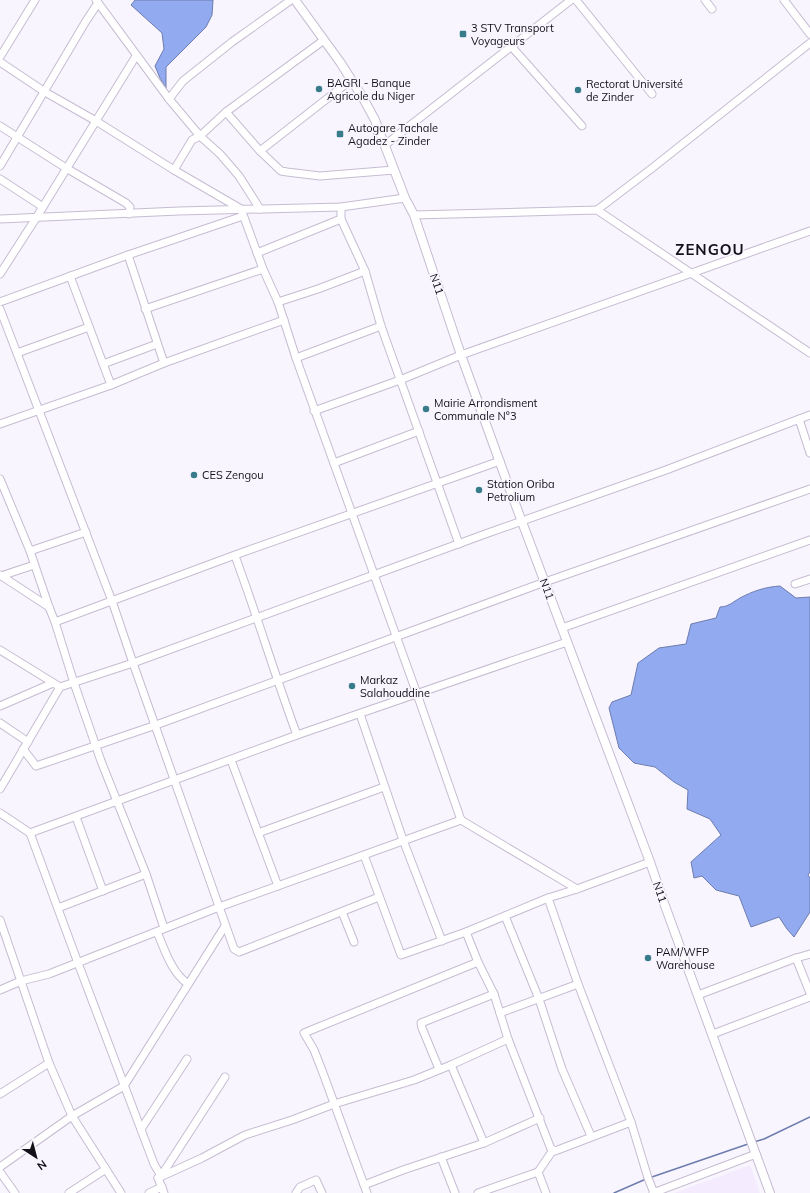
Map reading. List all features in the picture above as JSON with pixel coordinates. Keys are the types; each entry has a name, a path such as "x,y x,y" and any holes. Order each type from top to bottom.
{"main road":[{"name":"N11","path":"295,0 363,98 375,120 405,198 414,215 461,355 650,862 770,1193"}],"street":[{"path":"0,57 34,0"},
{"path":"169,99 183,81 232,42 290,0"},
{"path":"385,145 571,0"},
{"path":"576,0 652,94"},
{"path":"705,0 712,9"},
{"path":"784,0 810,34"},
{"path":"0,166 18,138 97,1 169,99 200,136 220,154 239,176 260,209"},
{"path":"174,170 192,140 200,136 226,112 324,40"},
{"path":"597,210 810,43"},
{"path":"511,46 582,126"},
{"path":"0,274 136,56"},
{"path":"0,62 45,92 96,120 242,212 263,269 278,302 314,411 334,463 461,820 577,889"},
{"path":"260,151 351,80"},
{"path":"226,112 260,151 281,171 320,176 394,170"},
{"path":"0,126 66,168 126,203 130,207 129,214"},
{"path":"0,179 43,207"},
{"path":"0,219 129,214 242,212 260,209 341,206 405,198"},
{"path":"341,206 341,219 365,271 381,326 459,544"},
{"path":"414,215 597,210 810,353"},
{"path":"0,302 242,212"},
{"path":"257,253 341,219"},
{"path":"314,411 400,380 461,355 809,232"},
{"path":"128,255 164,363"},
{"path":"146,309 263,269"},
{"path":"278,302 365,271"},
{"path":"70,276 111,385"},
{"path":"0,309 112,600 234,949 239,952 379,897"},
{"path":"0,424 111,385 164,363 284,320"},
{"path":"296,358 381,326"},
{"path":"17,353 89,327"},
{"path":"102,364 157,344"},
{"path":"0,788 60,687 133,663 666,470 810,415"},
{"path":"799,419 810,453"},
{"path":"334,463 419,431"},
{"path":"56,622 112,600 500,462"},
{"path":"0,479 30,551 49,607 56,622 74,683 117,802 146,874 164,928"},
{"path":"23,749 36,766 156,725 545,582 810,489"},
{"path":"30,551 86,532"},
{"path":"562,628 810,540"},
{"path":"235,556 257,617 277,681 297,735"},
{"path":"1,575 34,565"},
{"path":"1,575 49,607"},
{"path":"795,584 810,579"},
{"path":"30,833 297,735 567,642"},
{"path":"0,650 60,687"},
{"path":"0,706 53,683"},
{"path":"360,714 403,840 442,941"},
{"path":"0,723 28,742"},
{"path":"231,760 278,886"},
{"path":"258,833 384,787"},
{"path":"0,813 30,833 124,1086 160,1177 162,1190 149,1193"},
{"path":"76,817 103,891"},
{"path":"0,990 21,981 49,974 219,907 461,820"},
{"path":"364,855 402,955 466,932 548,898 650,862"},
{"path":"58,908 146,874"},
{"path":"548,898 578,984 631,1122 654,1193 755,1151"},
{"path":"342,912 354,942"},
{"path":"505,916 539,999 562,1069 591,1136"},
{"path":"0,920 49,1063 72,1116 120,1193"},
{"path":"0,1167 72,1116 124,1086 225,926"},
{"path":"157,932 172,966 182,980 188,984"},
{"path":"466,932 478,962 494,994 508,1039 553,1150"},
{"path":"698,995 810,954"},
{"path":"796,958 810,993"},
{"path":"367,1193 314,1050 304,1033 478,962"},
{"path":"500,1013 578,984"},
{"path":"440,1069 421,1023 494,994"},
{"path":"713,1034 810,997"},
{"path":"160,1177 202,1158 245,1135 292,1120 334,1104 414,1080 508,1039"},
{"path":"141,1129 187,1059"},
{"path":"0,1094 49,1063"},
{"path":"451,1065 484,1143"},
{"path":"160,1177 225,1077"},
{"path":"364,1185 484,1143 540,1118"},
{"path":"553,1150 556,1151 591,1136 631,1122"},
{"path":"478,1193 538,1172 553,1150"},
{"path":"441,1157 454,1193"},
{"path":"69,1193 106,1169"},
{"path":"0,1172 15,1193"},
{"path":"538,1172 546,1193"},
{"path":"296,1193 300,1187 316,1180 322,1193"}],"shaded area":[{"path":"750,1165 760,1193 674,1193 748,1166"}],"water":[{"path":"135,0 213,0 212,15 206,27 166,67 166,88 155,66 164,49 162,33 131,5"},
{"path":"780,586 796,598 810,597 810,872 808,875 810,878 810,912 794,937 779,917 751,927 739,896 716,890 702,876 694,878 691,862 721,835 710,819 687,809 688,790 674,782 655,767 634,763 619,748 609,708 612,702 631,695 638,663 659,648 686,644 691,624 716,618 720,607 728,605 750,593 764,588"}],"waterway":[{"path":"754,1142 764,1139 810,1117"},
{"path":"649,1178 748,1144"},
{"path":"614,1193 646,1179"}],"place":[{"name":"3 STV Transport Voyageurs","path":"463,34"},
{"name":"BAGRI - Banque Agricole du Niger","path":"319,89"},
{"name":"Rectorat Université de Zinder","path":"578,90"},
{"name":"Autogare Tachale Agadez - Zinder","path":"340,134"},
{"name":"Mairie Arrondisment Communale N°3","path":"426,409"},
{"name":"CES Zengou","path":"194,475"},
{"name":"Station Oriba Petrolium","path":"479,490"},
{"name":"Markaz Salahouddine","path":"352,686"},
{"name":"PAM/WFP Warehouse","path":"648,958"}],"district":[{"name":"ZENGOU","path":"710,250"}]}
